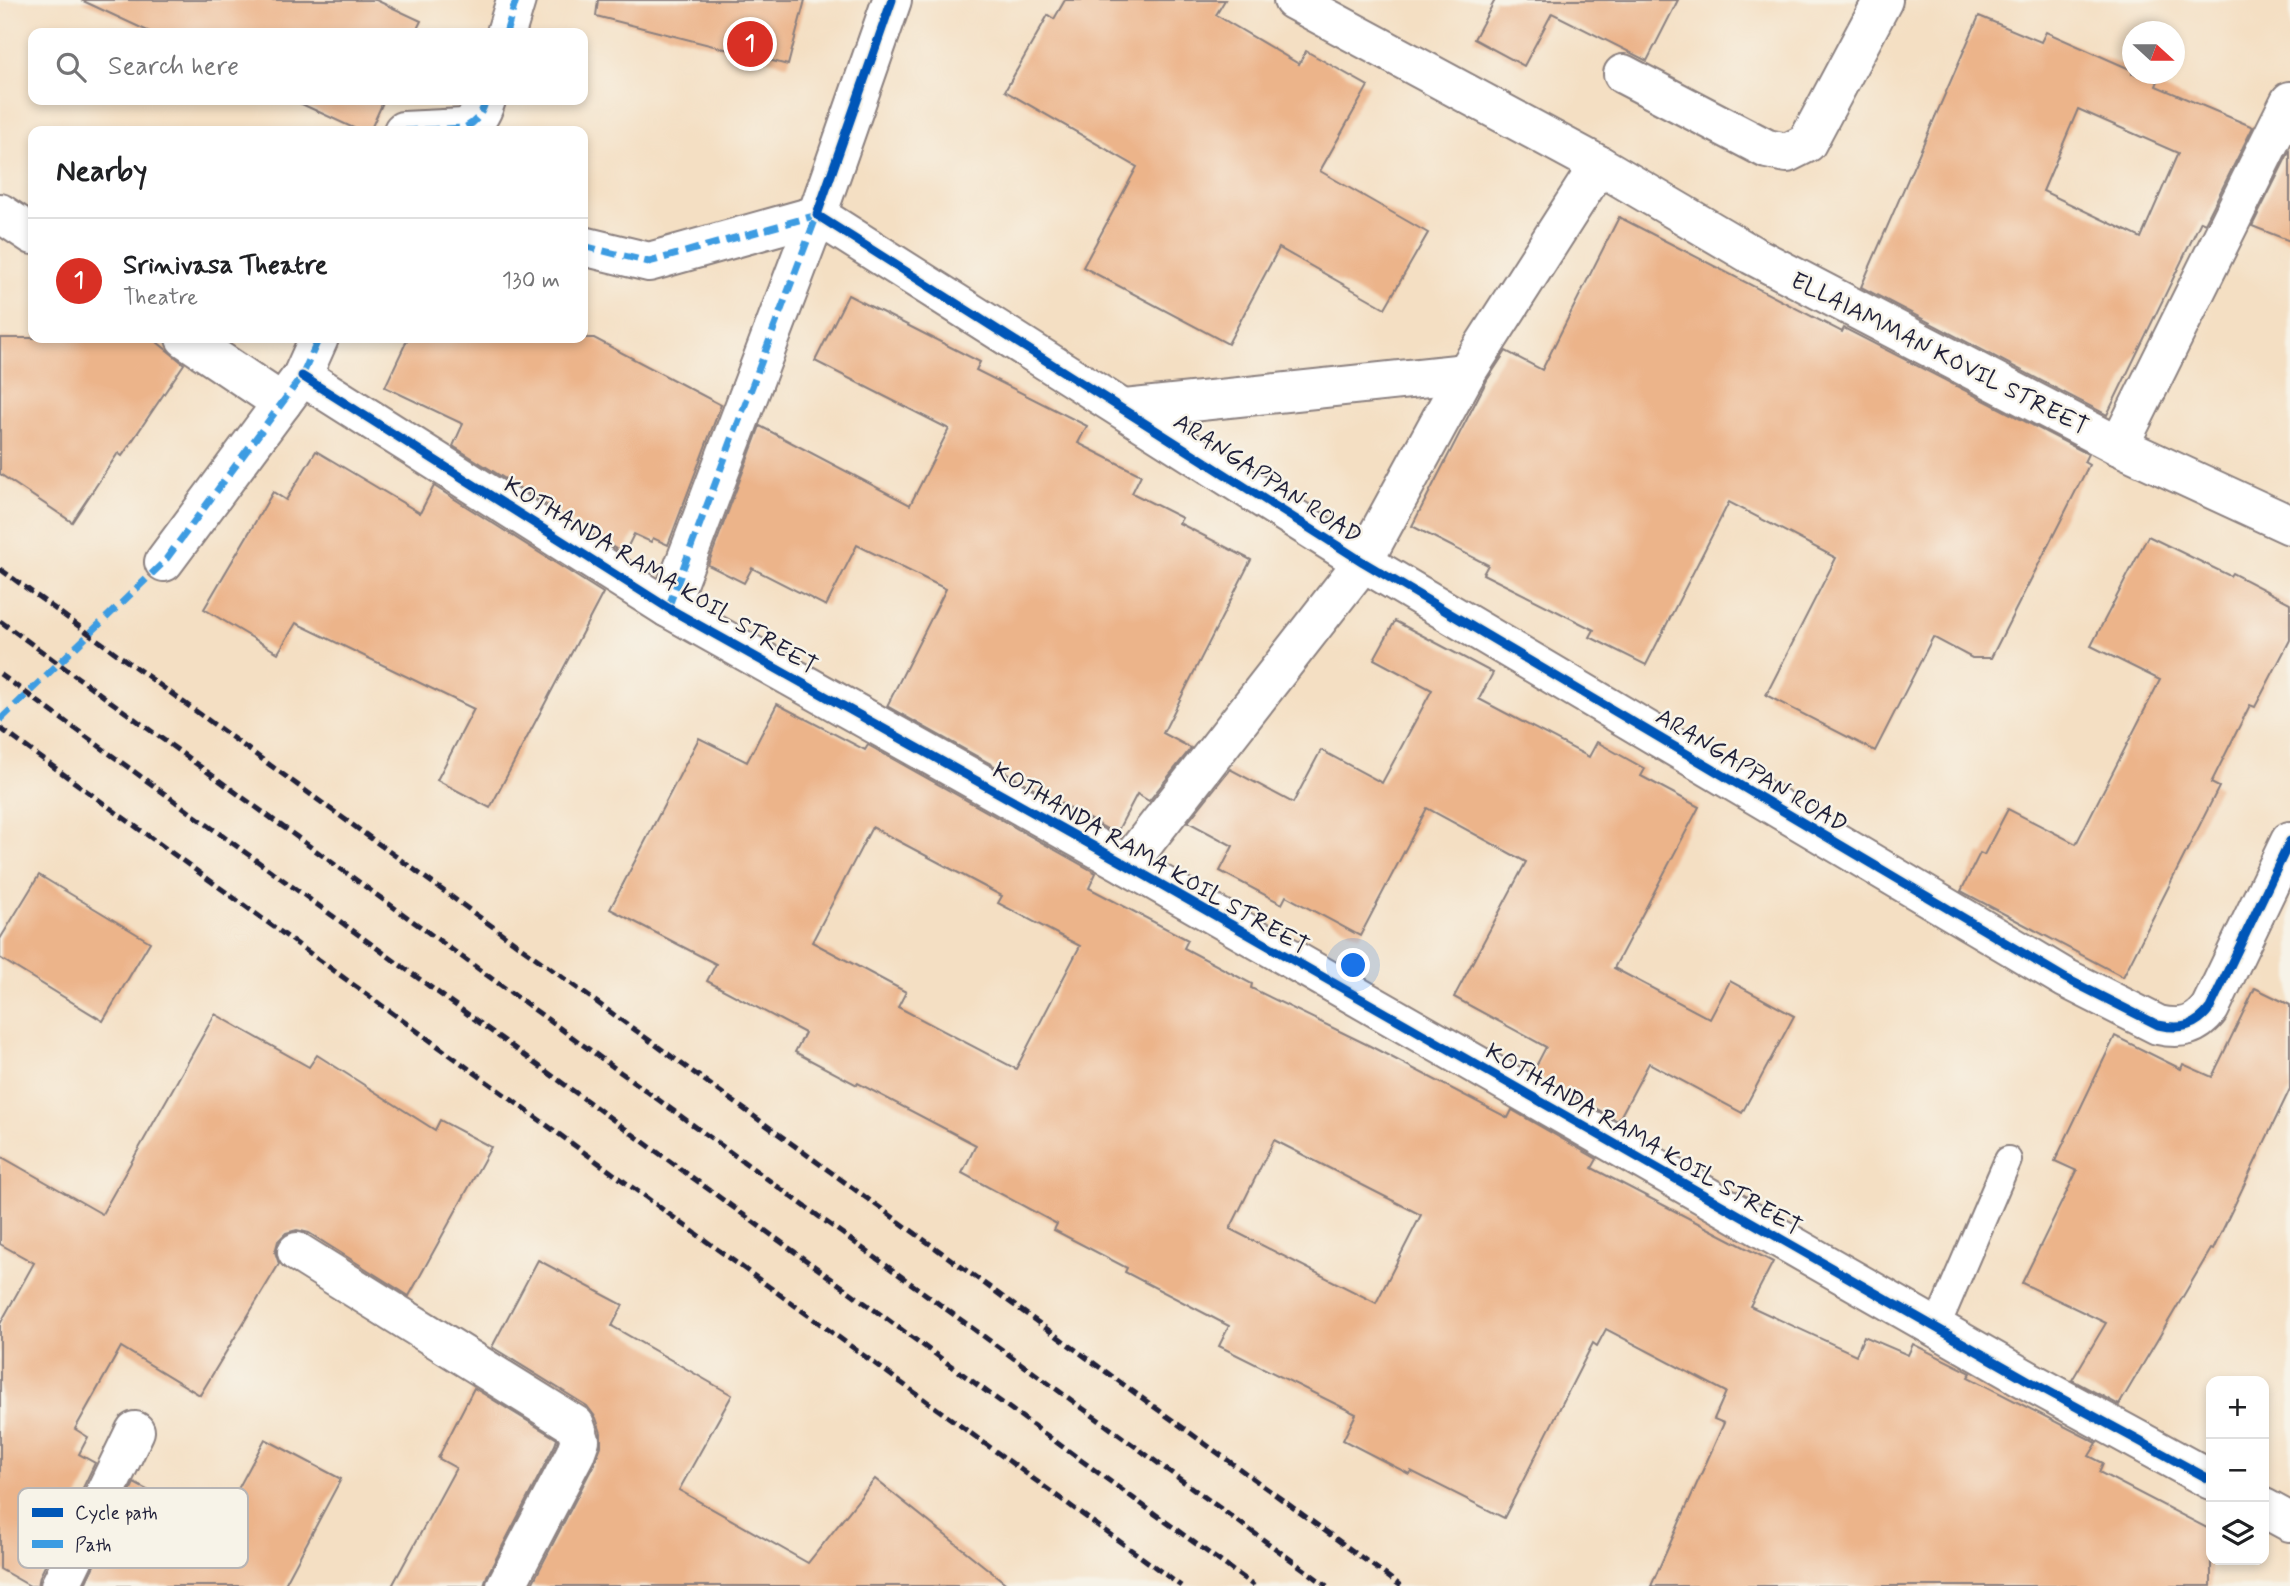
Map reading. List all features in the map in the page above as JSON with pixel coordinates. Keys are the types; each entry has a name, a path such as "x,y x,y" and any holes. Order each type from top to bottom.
{"street":[{"path":"508,28 516,0"},
{"path":"668,608 817,215 892,0"},
{"name":"ELLAIAMMAN KOVIL STREET","path":"1293,0 1599,165 1752,255 2119,446 2290,525"},
{"path":"1623,74 1767,149 1787,153 1807,142 1883,0"},
{"path":"2119,446 2290,101"},
{"path":"469,126 478,118 484,105"},
{"path":"1127,865 1363,562 1466,373 1599,165"},
{"path":"0,213 28,232"},
{"path":"588,247 649,261 817,215"},
{"name":"ARANGAPPAN ROAD","path":"817,215 1363,562 2065,978 2158,1025 2174,1029 2188,1027 2201,1020 2210,1008 2290,841"},
{"name":"KOTHANDA RAMA KOIL STREET","path":"195,343 292,390 668,608 1127,865 1936,1328 2206,1477"},
{"path":"164,562 292,390 316,343"},
{"path":"1125,409 1466,373"},
{"path":"296,1252 575,1425 580,1440 575,1454 506,1586"},
{"path":"107,1488 135,1431"},
{"path":"2269,1511 2290,1522"},
{"path":"60,1586 69,1568"}],"lane":[{"path":"1936,1328 2008,1160"}],"building":[{"path":"81,0 376,0 421,21 418,28 141,28"},
{"path":"598,0 805,0 788,65 596,16"},
{"path":"1065,0 1225,0 1216,15 1299,64 1306,51 1368,86 1320,171 1428,233 1385,308 1279,248 1228,344 1083,267 1137,167 1005,91 1048,15 1054,19"},
{"path":"1495,0 1678,0 1647,61 1552,13 1524,66 1474,39"},
{"path":"1979,16 2041,42 2046,32 2122,66 2122,84 2157,84 2156,86 2253,127 2205,223 2201,221 2107,415 1861,287","holes":["2078,109 2178,153 2141,238 2043,191"]},
{"path":"304,105 382,105 372,126 349,126"},
{"path":"2290,150 2290,241 2252,226"},
{"path":"1619,217 1842,332 1844,328 2088,454 2084,462 2089,465 1991,658 1972,658 1933,637 1875,751 1766,695 1836,558 1729,502 1646,665 1590,637 1594,630 1483,574 1488,565 1412,526 1487,380 1506,351 1542,370"},
{"path":"848,295 980,362 976,370 1087,426 1078,443 1141,475 1132,493 1182,518 1179,523 1251,560 1163,733 1191,748 1149,801 1137,794 1116,834 887,706 946,589 857,545 826,606 752,568 744,583 708,565 760,426 910,505 949,429 815,361"},
{"path":"0,338 28,338 28,343 158,343 184,364 122,456 118,453 72,522 0,474"},
{"path":"588,338 594,338 721,405 668,545 653,538 651,542 634,534 624,554 453,446 463,424 385,387 406,343 588,343"},
{"path":"316,451 420,513 434,486 603,593 490,808 437,780 474,709 296,623 278,653 204,609 273,492 286,500"},
{"path":"2148,536 2230,576 2232,573 2290,603 2290,640 2255,707 2250,705 2211,783 2219,787 2123,977 1961,891 1980,853 1984,855 2008,809 2076,844 2160,680 2091,646"},
{"path":"1395,621 1493,673 1479,699 1589,757 1597,742 1645,769 1641,776 1699,807 1614,968 1710,1019 1730,981 1794,1016 1742,1113 1649,1063 1618,1121 1533,1072 1546,1047 1454,997 1526,862 1427,808 1360,936 1286,896 1282,904 1220,871 1233,846 1188,822 1230,769 1293,803 1321,750 1382,783 1432,690 1374,659"},
{"path":"777,704 865,750 868,745 1096,873 1089,888 1188,940 1184,948 1252,984 1251,988 1508,1118 1512,1110 1597,1159 1592,1168 1773,1262 1750,1306 1856,1355 1864,1336 1908,1355 1913,1344 1971,1373 1968,1377 2097,1443 2089,1456 2103,1463 2099,1472 2206,1527 2206,1565 2211,1565 2211,1586 1651,1586 1724,1423 1714,1419 1726,1392 1606,1329 1597,1346 1593,1343 1504,1518 1343,1440 1356,1414 1219,1346 1229,1326 1125,1272 1127,1268 1054,1230 1057,1224 962,1173 976,1145 795,1052 805,1033 707,981 716,964 610,909 699,738 747,762","holes":["872,827 1002,896 998,903 1080,946 1016,1069 898,1007 906,992 812,942","1274,1140 1421,1215 1376,1303 1230,1229"]},
{"path":"39,875 150,942 103,1021 0,958 0,939"},
{"path":"2255,988 2290,1005 2290,1089 2213,1250 2211,1249 2119,1405 2072,1380 2106,1323 2022,1283 2077,1171 2055,1161 2115,1036 2181,1069 2183,1064 2212,1077"},
{"path":"215,1014 309,1067 317,1055 435,1130 440,1120 491,1147 409,1296 309,1233 297,1230 286,1233 278,1241 275,1252 279,1264 200,1395 121,1347 75,1429 88,1437 79,1454 95,1463 83,1488 18,1488 18,1568 44,1568 38,1586 30,1586 0,1569 0,1324 34,1263 0,1244 0,1156 102,1214"},
{"path":"538,1260 623,1305 612,1326 732,1395 679,1490 808,1563 875,1479 1009,1586 531,1586 601,1446 601,1433 596,1418 587,1406 492,1347"},
{"path":"474,1388 557,1439 555,1445 484,1586 392,1586 456,1468 438,1458"},
{"path":"265,1439 341,1479 284,1586 84,1586 93,1568 248,1568 248,1488 239,1488"}],"railway":[{"path":"0,569 1401,1586"},
{"path":"0,621 1327,1586"},
{"path":"0,674 1254,1586"},
{"path":"0,728 1181,1586"}],"marked path":[{"path":"508,28 516,0"},
{"path":"467,126 478,117 484,105"},
{"path":"588,247 649,262 817,215"},
{"path":"668,608 817,215"},
{"path":"0,720 164,562 302,376 317,343"}],"cycle path":[{"path":"892,0 817,215 1363,562 2065,978 2158,1025 2187,1026 2210,1008 2290,841"},
{"path":"302,376 668,608 1127,865 2031,1382 2206,1477"}],"place":[{"name":"Srinivasa Theatre","path":"750,44"}]}
